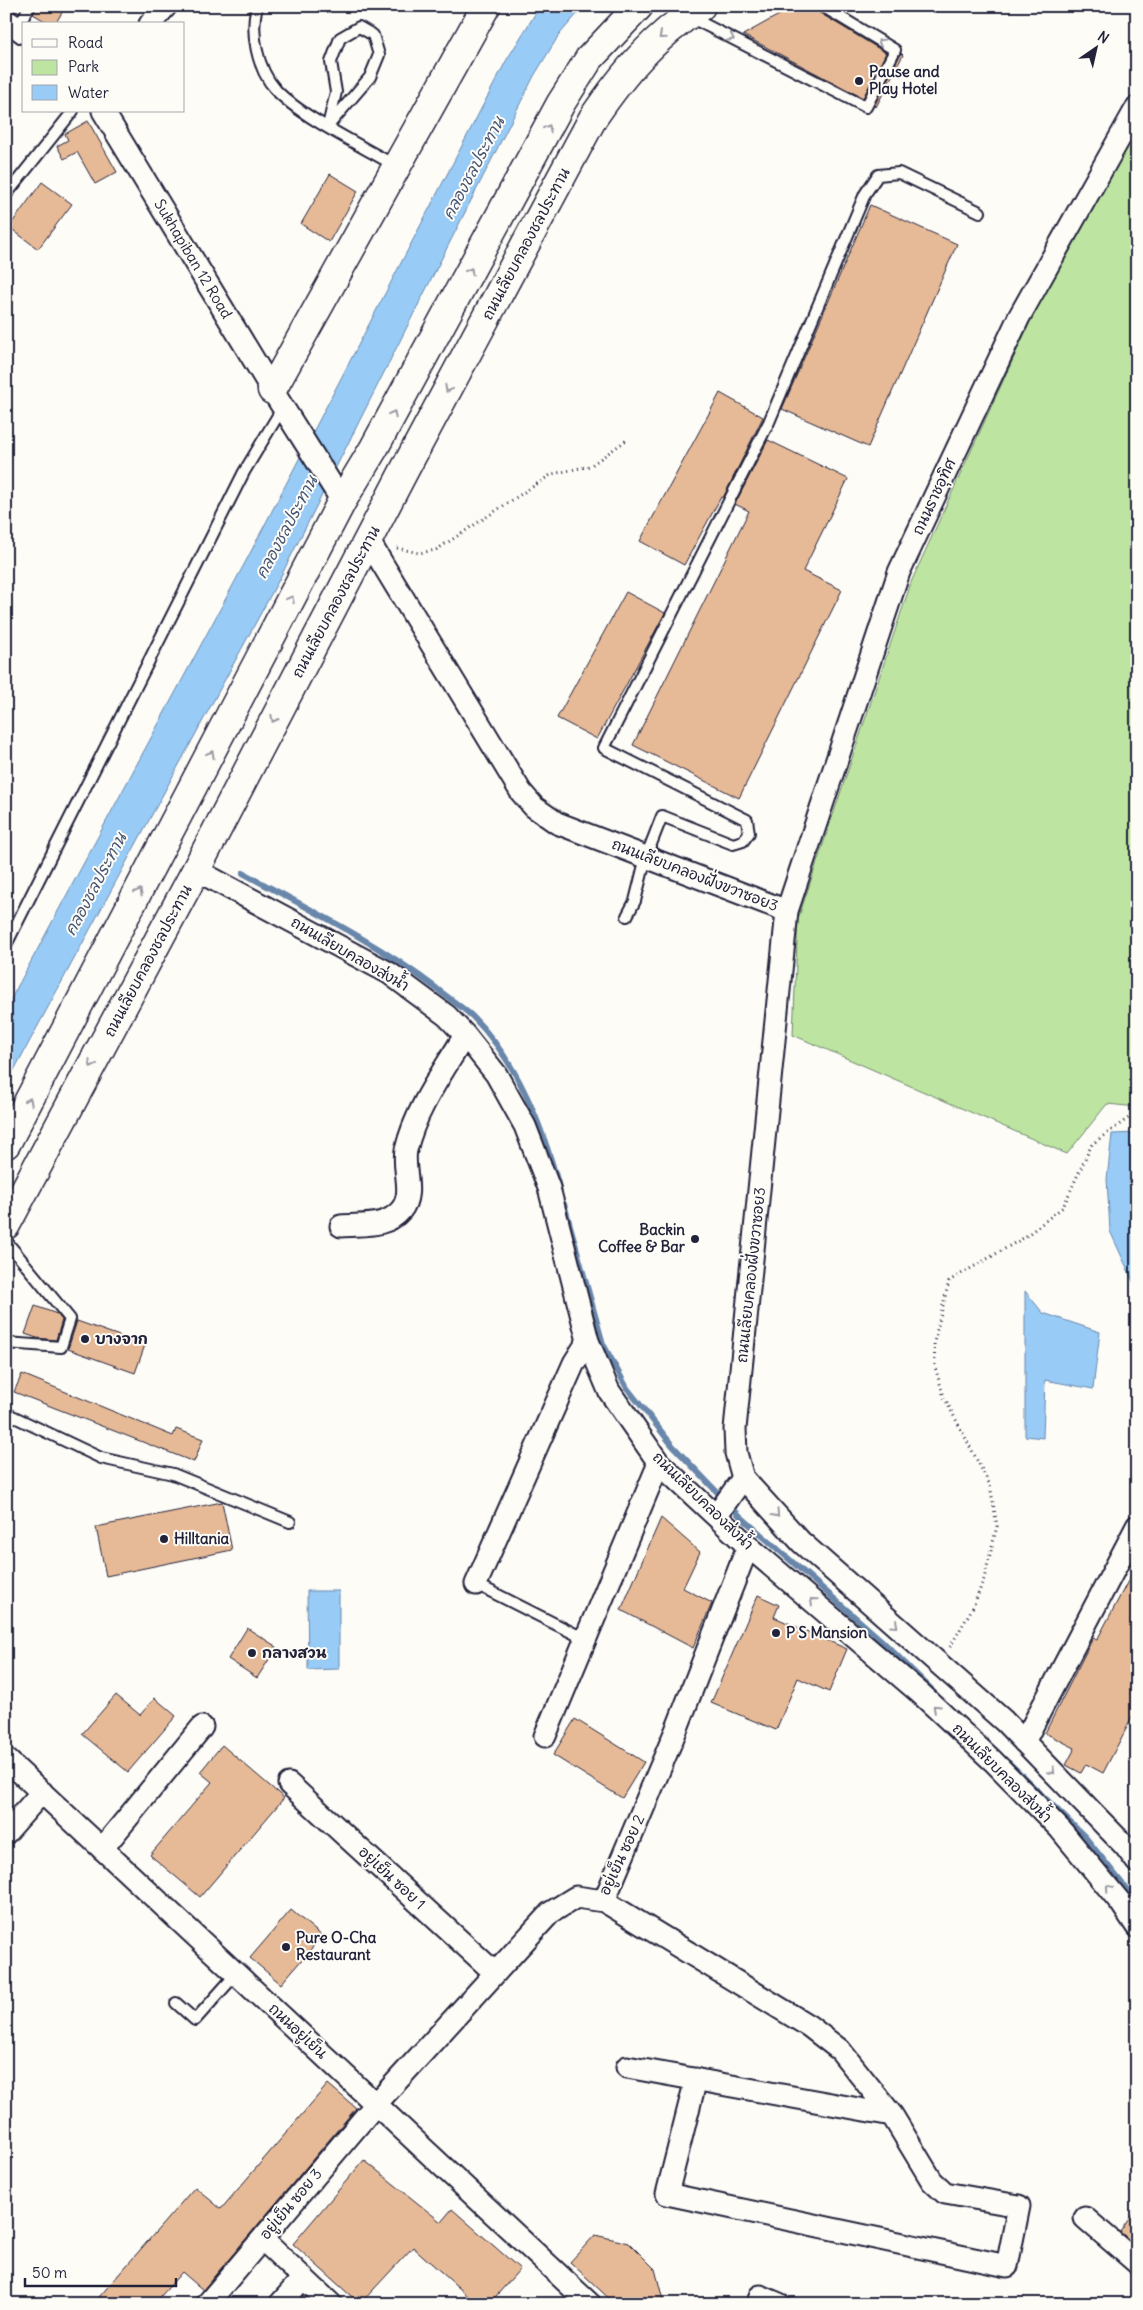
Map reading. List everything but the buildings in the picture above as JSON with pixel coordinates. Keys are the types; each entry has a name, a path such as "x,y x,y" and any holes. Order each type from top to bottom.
{"main road":[{"path":"278,398 397,167 486,6"},
{"path":"6,1144 342,502 374,448 561,103 590,59 638,6"},
{"name":"ถนนเลียบคลองชลประทาน","path":"6,1225 196,870 405,468 593,118 620,78 648,48 694,11"},
{"path":"374,448 360,488 361,500 366,506 378,507 405,468"},
{"path":"269,642 309,620 346,553 353,555 352,569"}],"street":[{"path":"152,22 166,6"},
{"name":"ถนนราชอุทิศ","path":"787,911 899,572 1019,317 1137,107"},
{"name":"Sukhapiban 12 Road","path":"104,112 342,502"},
{"name":"ถนนเลียบคลองฝั่งขวาซอย3","path":"371,534 521,792 534,807 557,823 787,911 736,1428 736,1453 743,1478"},
{"name":"ถนนเลียบคลองส่งน้ำ","path":"196,870 388,974 447,1016 465,1035 496,1074 528,1135 549,1188 588,1341 609,1391 659,1463 748,1546 920,1693 993,1761 1060,1829 1121,1902 1137,1927"},
{"path":"341,1226 377,1225 395,1216 403,1208 408,1192 406,1152 419,1111 465,1035"},
{"path":"476,1584 574,1363 588,1341"},
{"path":"545,1736 659,1463"},
{"path":"716,1516 743,1478 801,1542 1024,1742 1124,1846 1137,1862"},
{"path":"1024,1742 1137,1526"},
{"name":"อยู่เย็น ซอย 2","path":"376,2104 494,1972 550,1913 576,1897 604,1901 677,1728 748,1546"},
{"path":"102,1849 202,1727"},
{"name":"ถนนอยู่เย็น","path":"6,1759 590,2304"},
{"name":"อยู่เย็น ซอย 1","path":"289,1784 494,1972"},
{"path":"6,1833 42,1792"},
{"path":"604,1901 809,2026 840,2050 892,2115 932,2181 945,2193 1019,2206 1007,2266 667,2194 696,2079"},
{"path":"627,2067 892,2115"},
{"name":"อยู่เย็น ซอย 3","path":"207,2304 376,2104"},
{"path":"1085,2218 1137,2263"},
{"path":"262,2239 331,2304"},
{"path":"280,2304 303,2278"},
{"path":"758,2304 760,2296 778,2304"}],"lane":[{"path":"16,27 30,6"},
{"path":"257,6 252,24 258,57 275,89 300,110 397,167"},
{"path":"694,11 866,107 895,50 822,6"},
{"path":"359,27 373,35 379,55 370,77 328,126 336,92 331,62 340,38 359,27"},
{"path":"6,195 72,112"},
{"path":"627,916 635,901 646,857 662,816 734,844 743,841 749,832 747,820 604,748 769,422 865,194 878,175 899,173 980,212"},
{"path":"6,945 244,472 278,398"},
{"path":"6,1241 70,1319 60,1347 6,1343"},
{"path":"6,1413 101,1458 173,1474 290,1522"},
{"path":"476,1584 586,1639"},
{"path":"176,2003 195,2020 236,1974"}],"path":[{"path":"371,534 400,550 419,553 436,550 552,474 590,466 628,439"},
{"path":"941,1666 973,1606 984,1579 997,1526 990,1485 944,1397 935,1368 934,1342 949,1280 1025,1237 1063,1207 1092,1144 1137,1112"}],"green space":[{"path":"1137,127 1137,1107 1107,1104 1067,1154 793,1035 798,919 912,580 1036,309"}],"water":[{"name":"คลองชลประทาน","path":"540,6 584,6 559,35 534,76 282,574 6,1085 6,1008 247,559 506,61"},
{"path":"1137,1133 1137,1290 1110,1231 1107,1179 1112,1134"},
{"path":"1025,1291 1043,1313 1100,1332 1093,1389 1045,1380 1043,1438 1025,1436"},
{"path":"307,1591 339,1591 339,1669 308,1670"}],"waterway":[{"path":"243,873 366,941 413,971 472,1016 503,1054 515,1074 545,1141 559,1187"},
{"path":"564,1204 603,1344 627,1388 672,1445 740,1516 881,1640 931,1689"},
{"path":"1009,1763 1086,1838 1137,1902"}],"place":[{"name":"Pause and Play Hotel","path":"859,81"},
{"name":"Backin Coffee & Bar","path":"695,1239"},
{"name":"บางจาก","path":"85,1339"},
{"name":"Hilltania","path":"164,1539"},
{"name":"P S Mansion","path":"776,1633"},
{"name":"กลางสวน","path":"252,1653"},
{"name":"Pure O-Cha Restaurant","path":"286,1947"}]}
